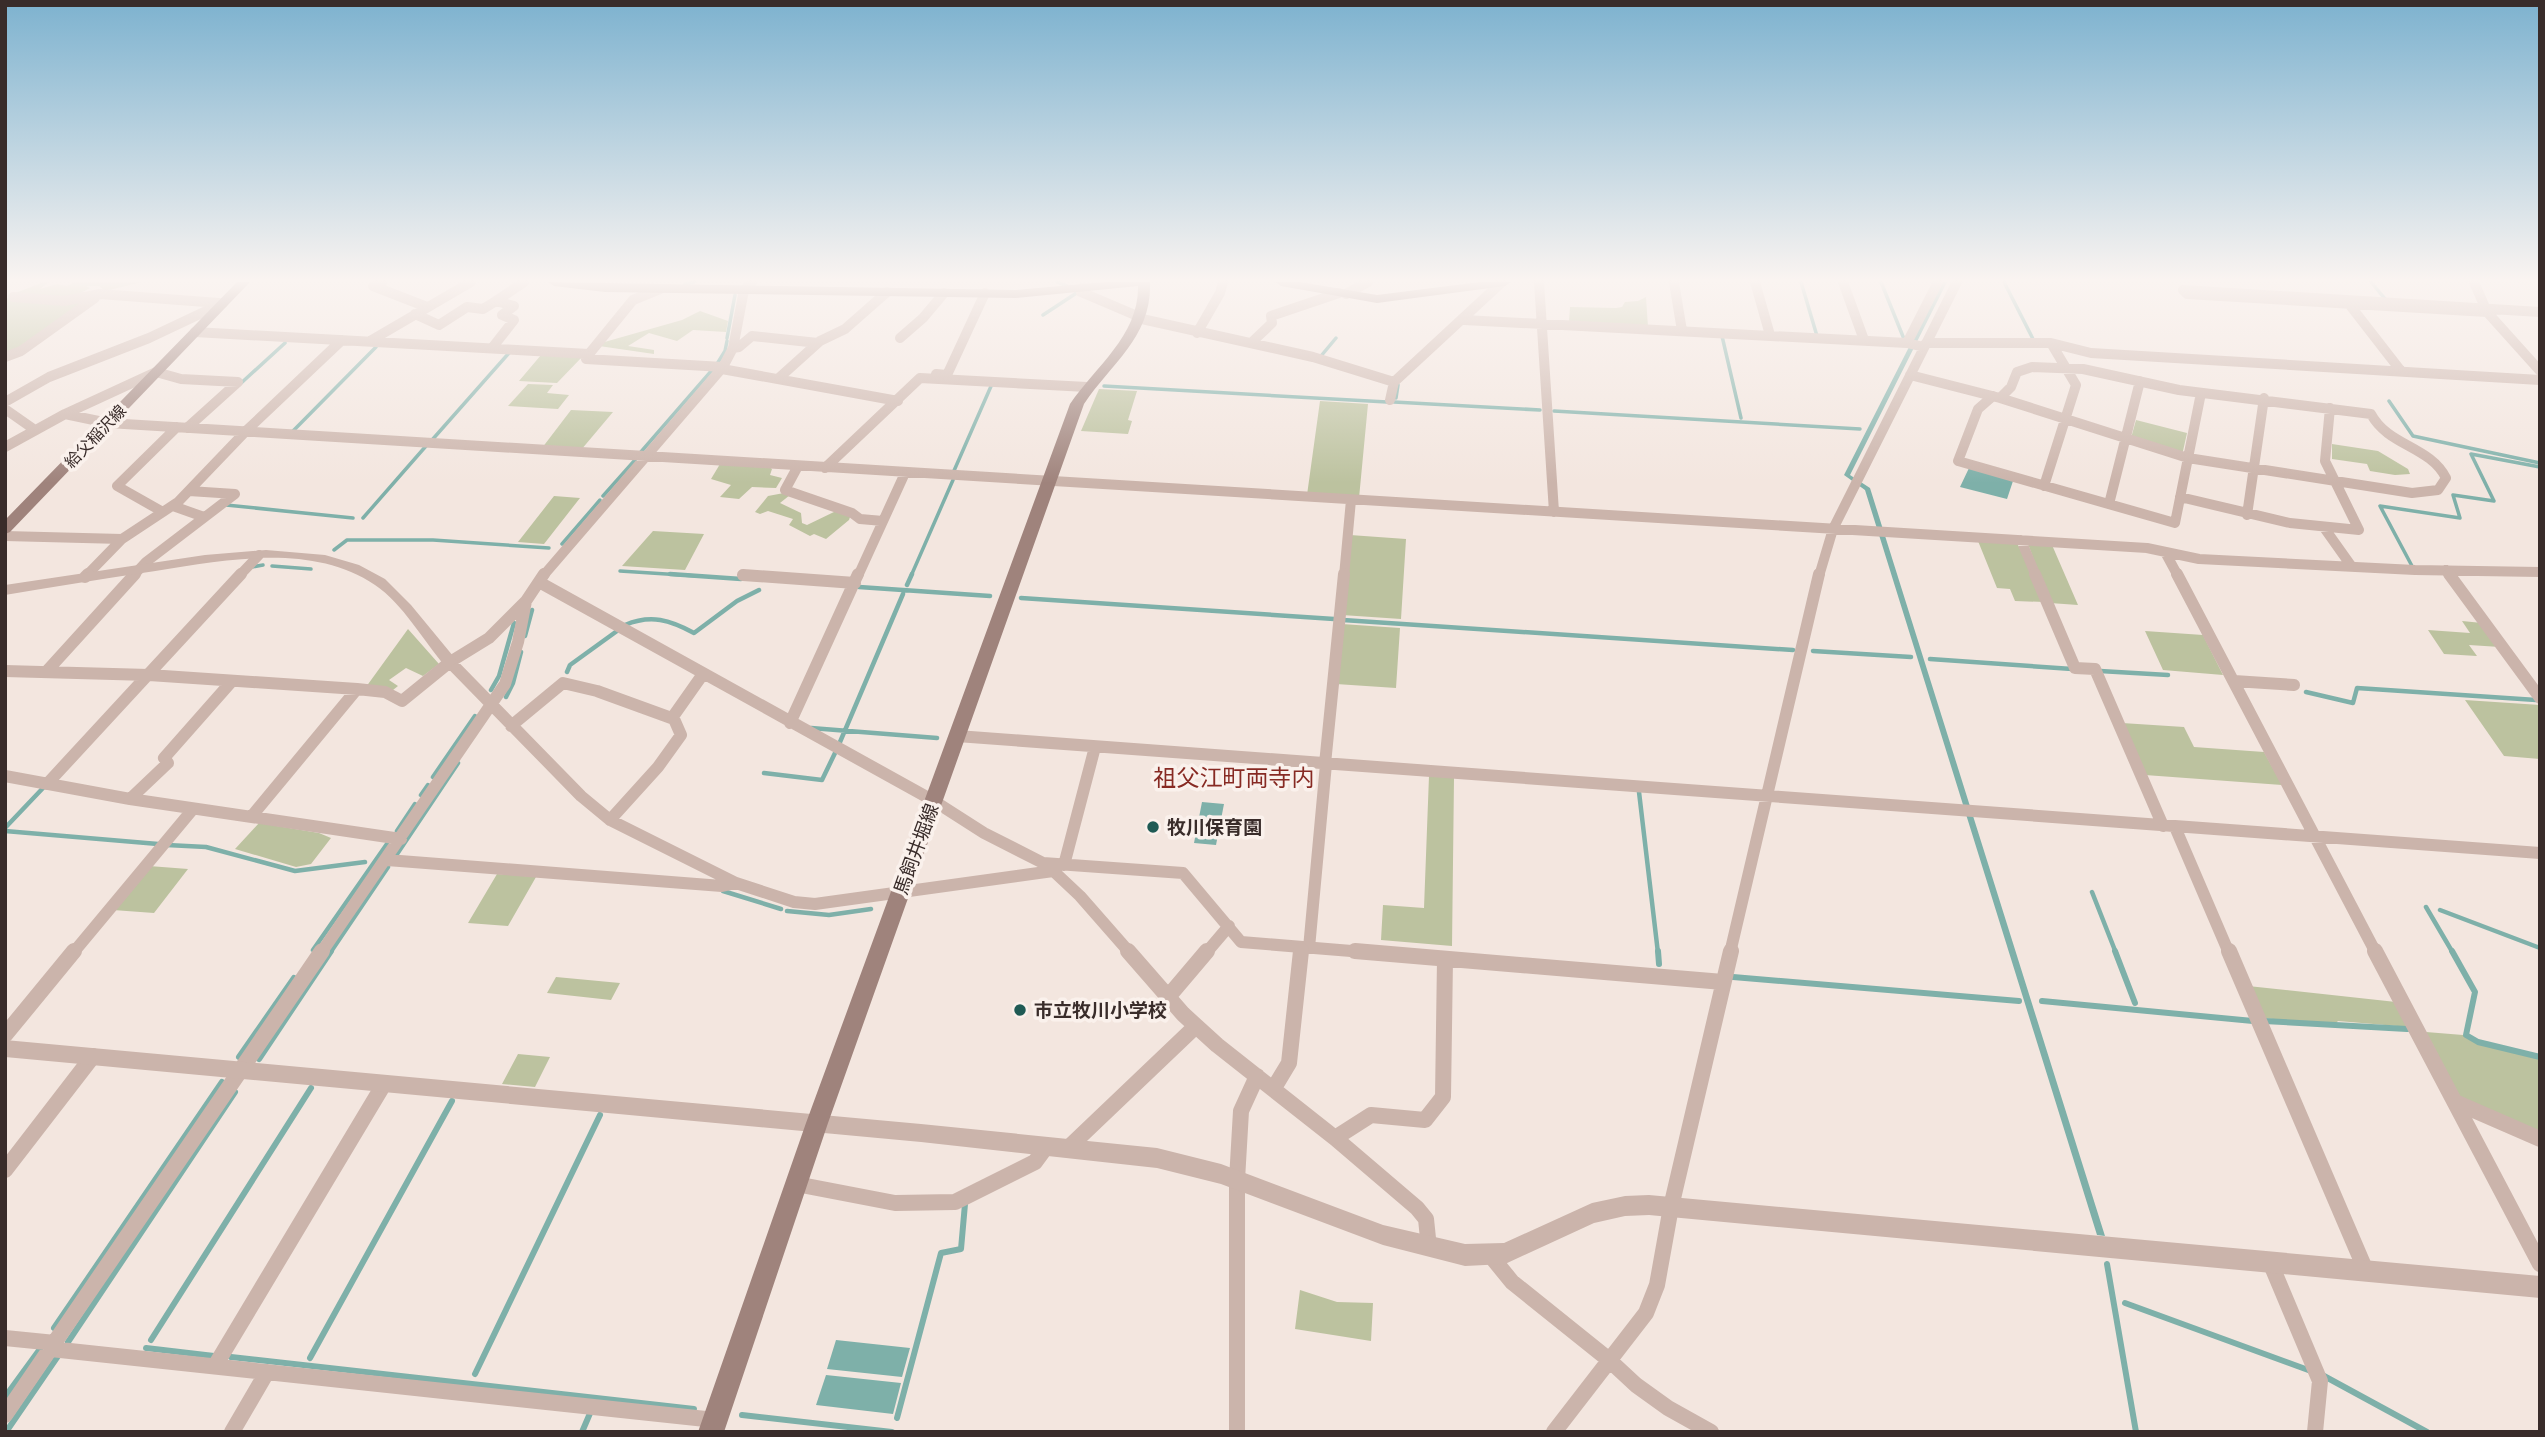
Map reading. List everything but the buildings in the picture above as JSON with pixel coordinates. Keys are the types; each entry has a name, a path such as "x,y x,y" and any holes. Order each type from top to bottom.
{"main road":[{"name":"給父稲沢線","path":"7,527 178,349"},
{"name":"馬飼井堀線","path":"713,1426 817,1123 1077,404 1117,349"}],"street":[{"path":"5,357 24,349"},
{"path":"5,401 49,377 121,349"},
{"path":"85,577 122,539 168,509 189,491 246,431 332,349"},
{"path":"509,349 589,354"},
{"path":"593,349 586,359 723,368 898,401"},
{"path":"5,671 149,675 385,692 402,701 450,662 489,638 526,601 539,582 723,368 732,349"},
{"path":"780,377 811,349"},
{"path":"825,468 924,374 947,375 959,349"},
{"path":"1278,349 1394,382"},
{"path":"1390,400 1394,382 1430,349"},
{"path":"1544,349 1554,512"},
{"path":"1554,1432 1646,1313 1657,1285 1671,1207 1815,591 1833,529 1910,374 1916,349"},
{"path":"2044,486 2076,385 2054,349"},
{"path":"2076,349 2540,380"},
{"path":"2384,349 2401,371"},
{"path":"2521,349 2540,371"},
{"path":"1910,374 1996,397 2188,458 2423,494 2438,492 2445,485 2446,478 2438,465 2379,429 2371,414 2264,398 2201,393 2101,372 2066,368 2024,369 2017,372 2011,387 1996,397 1978,410 1958,461 2175,523 2180,497 2188,458 2201,393"},
{"path":"5,447 65,414 156,372 181,379 238,382 182,427 117,486 168,509 204,517"},
{"path":"920,378 1087,387"},
{"path":"2109,504 2140,381"},
{"path":"2247,515 2264,398"},
{"path":"2180,497 2272,522 2325,529 2359,530 2325,460 2330,408"},
{"path":"5,409 35,430"},
{"path":"65,414 108,423 2147,548 2199,559 2352,567 2540,572"},
{"path":"798,467 785,490 852,513 860,519 883,521"},
{"path":"790,723 905,473"},
{"path":"46,672 139,569 235,494 189,491"},
{"path":"1274,1088 1289,1063 1306,948 1351,500"},
{"path":"7,527 122,539"},
{"path":"2325,529 2352,567"},
{"path":"2021,540 2075,668 2095,669 2169,826 2366,1271"},
{"path":"2165,552 2540,1264"},
{"path":"47,784 259,555"},
{"path":"5,590 139,569 259,555 318,558 362,572 383,584 450,662 511,726 581,796 610,820 736,883 794,902 815,904 900,894 1053,866 1184,873 1241,942 1723,982"},
{"path":"2446,570 2540,698"},
{"path":"743,575 855,583"},
{"path":"539,582 934,801 984,833 1053,866 1196,1026 1417,1208 1426,1219 1429,1248"},
{"path":"5,1415 505,684 526,601"},
{"path":"671,718 703,674"},
{"path":"130,799 168,763 164,758 232,681"},
{"path":"2234,681 2294,685"},
{"path":"511,726 563,683 597,691 671,718 681,735 610,820"},
{"path":"251,817 357,690"},
{"path":"957,737 2540,853"},
{"path":"1053,866 1095,747"},
{"path":"5,776 130,799 401,839"},
{"path":"5,1035 193,808"},
{"path":"387,860 722,886 736,883"},
{"path":"1168,997 1229,926"},
{"path":"1335,1138 1371,1115 1425,1120 1443,1097 1445,959"},
{"path":"1067,1149 1196,1026"},
{"path":"5,1048 817,1123 1178,1162 1237,1180 1383,1235 1465,1255 1490,1255 1522,1247 1592,1213 1625,1206 1671,1207 2540,1287"},
{"path":"5,1170 93,1056"},
{"path":"1237,1432 1237,1180 1241,1111 1257,1076"},
{"path":"215,1366 384,1084"},
{"path":"2455,1102 2540,1139"},
{"path":"796,1184 890,1203 955,1202 1035,1162 1046,1147"},
{"path":"1490,1255 1512,1282 1608,1359 1636,1385 1668,1408 1711,1432"},
{"path":"2270,1262 2320,1381 2315,1432"},
{"path":"5,1338 713,1426"},
{"path":"232,1432 267,1372"}],"green space":[{"path":"5,349 21,349 20,350 5,355"},
{"path":"620,349 648,349 654,350 654,354"},
{"path":"541,355 582,357 557,383 519,381"},
{"path":"528,384 553,385 547,393 569,395 558,409 508,406"},
{"path":"1099,389 1137,391 1128,420 1132,421 1128,434 1081,431"},
{"path":"1320,401 1368,404 1359,498 1307,495"},
{"path":"571,410 613,412 581,450 542,448"},
{"path":"2136,420 2187,433 2183,451 2178,452 2131,438"},
{"path":"2332,444 2378,451 2408,469 2410,474 2395,475 2370,471 2367,464 2332,459"},
{"path":"720,464 769,467 772,469 770,475 782,478 776,488 752,487 739,499 720,497 731,485 711,479"},
{"path":"784,493 790,495 780,503 801,513 802,523 807,525 836,511 850,517 849,520 826,539 814,534 810,536 789,525 793,519 768,511 760,514 755,512 768,496"},
{"path":"554,496 580,498 544,544 518,542"},
{"path":"653,531 704,534 685,570 622,566"},
{"path":"1350,535 1406,539 1401,619 1342,615"},
{"path":"1978,541 2017,543 2045,602 2015,601 2010,589 1997,588"},
{"path":"2028,544 2052,545 2078,605 2050,603"},
{"path":"2462,621 2482,623 2500,647 2469,645 2477,656 2444,654 2428,630 2470,633"},
{"path":"1342,624 1400,628 1396,688 1336,684"},
{"path":"408,629 439,664 423,676 406,668 389,680 398,686 393,690 366,687"},
{"path":"2145,631 2203,635 2223,675 2163,670"},
{"path":"2465,700 2540,705 2540,759 2504,756"},
{"path":"2122,723 2184,727 2194,747 2264,752 2282,785 2145,775"},
{"path":"1429,776 1454,778 1452,946 1381,940 1383,905 1424,908"},
{"path":"259,823 319,833 331,838 311,864 296,867 235,849"},
{"path":"149,866 188,869 154,913 113,910"},
{"path":"497,874 536,877 508,926 468,923"},
{"path":"556,977 620,983 611,1000 547,993"},
{"path":"2248,986 2396,1002 2409,1027 2338,1021 2334,1025 2263,1018"},
{"path":"2426,1032 2463,1035 2477,1044 2540,1059 2540,1135 2460,1097"},
{"path":"518,1054 550,1057 535,1087 502,1084"},
{"path":"1300,1290 1337,1302 1373,1303 1371,1341 1295,1329"}],"water":[{"path":"1908,349 1913,349 1850,475 1870,488 2105,1236 2097,1235 1865,490 1844,475"},
{"path":"1969,468 2013,481 2007,499 1960,487"},
{"path":"1202,802 1224,804 1216,845 1194,843"},
{"path":"836,1340 910,1348 902,1377 827,1369"},
{"path":"826,1375 901,1383 893,1414 816,1405"}],"waterway":[{"path":"239,385 278,349"},
{"path":"293,431 374,349"},
{"path":"717,364 725,349"},
{"path":"1321,356 1327,349"},
{"path":"1725,349 1741,418"},
{"path":"432,440 509,353"},
{"path":"640,453 713,369"},
{"path":"953,473 992,384"},
{"path":"1396,398 1398,385"},
{"path":"1104,386 1387,402"},
{"path":"2389,401 2413,436 2540,463"},
{"path":"1394,402 1540,410"},
{"path":"1554,411 1860,429"},
{"path":"363,518 426,446"},
{"path":"2412,566 2380,506 2460,518 2453,495 2494,501 2471,454 2540,467"},
{"path":"603,496 635,460"},
{"path":"911,576 953,480"},
{"path":"562,544 600,500"},
{"path":"226,505 353,518"},
{"path":"334,550 347,540 433,540 549,548"},
{"path":"252,567 263,565"},
{"path":"272,566 311,569"},
{"path":"620,571 697,576"},
{"path":"670,574 741,579"},
{"path":"907,585 912,574"},
{"path":"859,587 990,596"},
{"path":"625,625 652,619 677,625 694,633 737,601 759,590"},
{"path":"845,731 903,594"},
{"path":"1021,598 1334,619"},
{"path":"525,636 532,610"},
{"path":"1343,620 1793,650"},
{"path":"491,690 499,676 514,623"},
{"path":"567,672 570,665 617,631"},
{"path":"1813,651 1911,657"},
{"path":"506,697 513,683 521,652"},
{"path":"1930,659 2072,669"},
{"path":"2100,671 2168,675"},
{"path":"2306,692 2353,703 2357,688 2536,700"},
{"path":"433,777 475,716"},
{"path":"811,728 845,731"},
{"path":"840,742 845,731"},
{"path":"845,731 937,738"},
{"path":"764,773 822,780 835,753"},
{"path":"395,857 458,763"},
{"path":"421,795 428,785"},
{"path":"5,828 43,788"},
{"path":"1639,792 1658,953"},
{"path":"397,831 415,804"},
{"path":"5,831 158,844"},
{"path":"313,950 387,844"},
{"path":"167,845 206,847 295,871 365,862"},
{"path":"330,953 388,867"},
{"path":"723,891 781,909"},
{"path":"2092,892 2116,953"},
{"path":"2426,907 2453,953"},
{"path":"787,911 829,915 871,909"},
{"path":"2440,910 2540,948"},
{"path":"259,1059 331,951"},
{"path":"1658,951 1659,964"},
{"path":"2115,951 2135,1003"},
{"path":"2452,951 2475,992 2466,1035 2478,1042 2540,1057"},
{"path":"1733,977 2019,1001"},
{"path":"239,1057 294,978"},
{"path":"2042,1001 2253,1021"},
{"path":"2264,1021 2407,1029"},
{"path":"54,1328 222,1082"},
{"path":"151,1340 311,1088"},
{"path":"68,1342 235,1092"},
{"path":"310,1358 452,1101"},
{"path":"475,1374 600,1115"},
{"path":"897,1418 941,1253 961,1249 965,1204"},
{"path":"2107,1264 2136,1432"},
{"path":"2125,1303 2311,1371"},
{"path":"146,1348 214,1356"},
{"path":"5,1397 40,1349"},
{"path":"6,1432 58,1356"},
{"path":"231,1357 694,1409"},
{"path":"2324,1376 2427,1432"},
{"path":"582,1432 591,1411"},
{"path":"742,1415 892,1432"}],"place":[{"name":"牧川保育園","path":"1153,827"},
{"name":"市立牧川小学校","path":"1020,1010"}],"district":[{"name":"祖父江町両寺内","path":"1234,777"}]}
